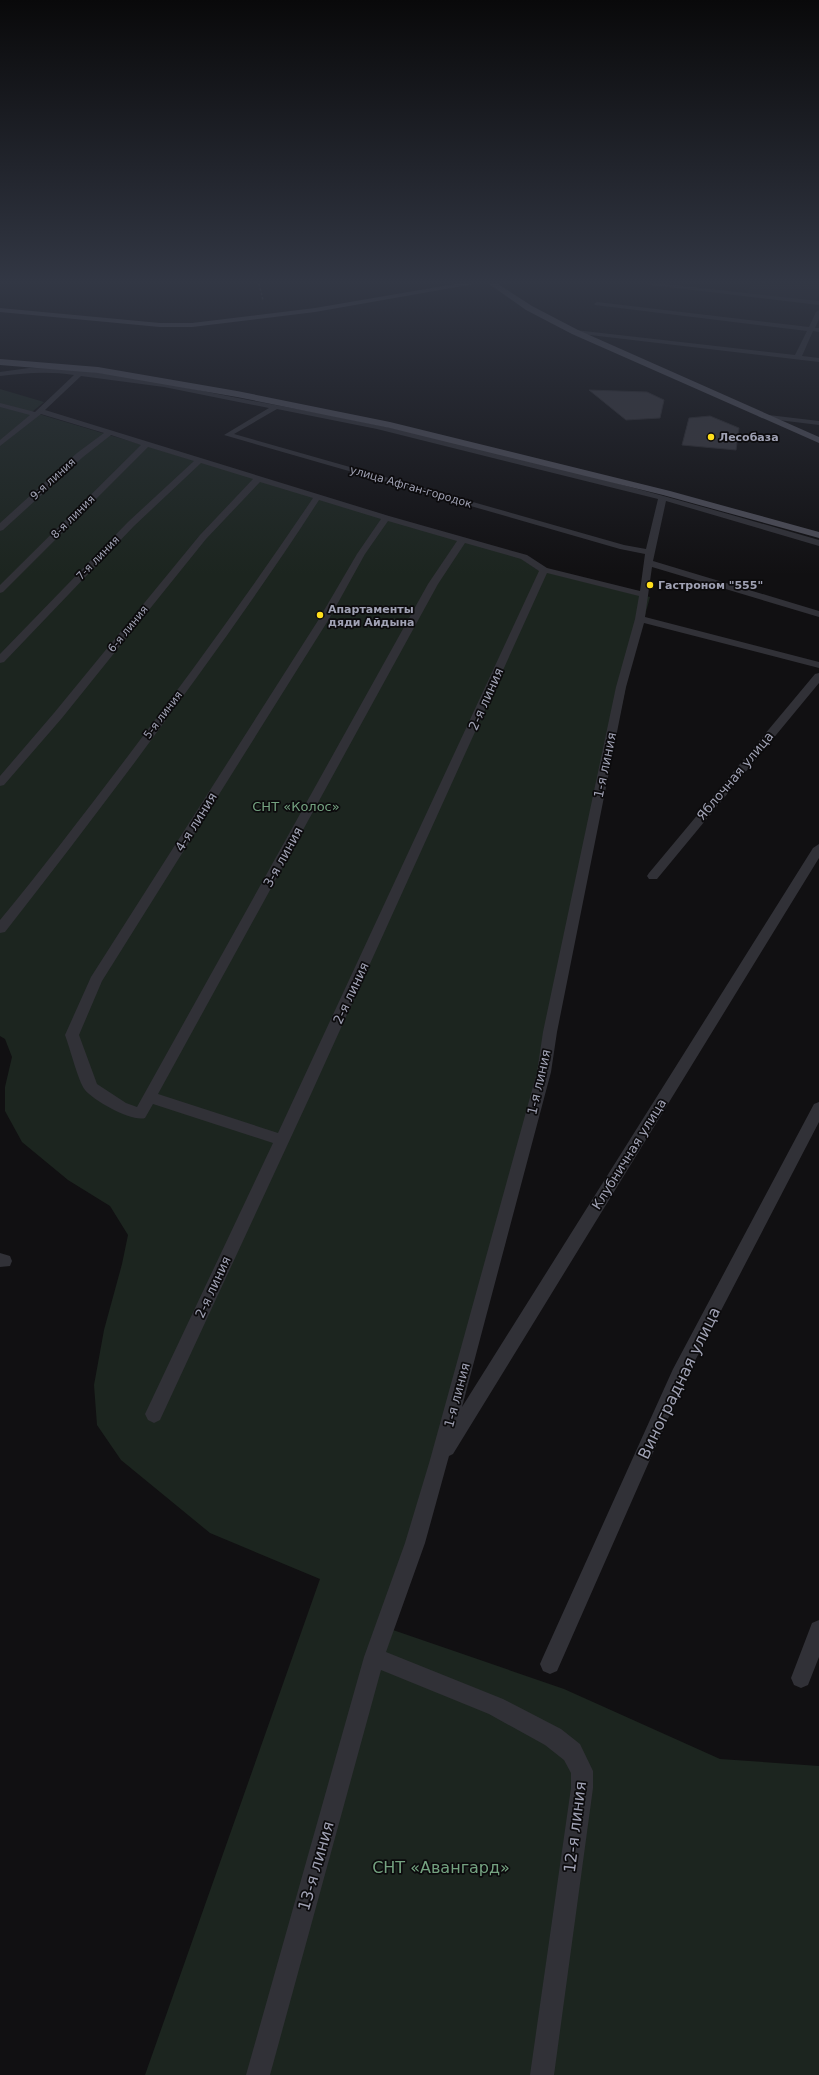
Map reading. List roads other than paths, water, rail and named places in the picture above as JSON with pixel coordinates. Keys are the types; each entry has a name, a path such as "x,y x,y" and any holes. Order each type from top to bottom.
{"main road":[{"path":"161,381 237,394 390,425 666,493 819,535"},
{"path":"185,381 399,422 814,523"},
{"path":"684,381 819,440"}],"street":[{"path":"0,444 37,413 72,381"},
{"path":"135,381 277,406 377,427 663,497 819,543"},
{"path":"0,405 37,413 147,443 386,518 524,557 544,570 645,595"},
{"name":"улица Афган-городок","path":"277,406 228,435 624,547 819,614"},
{"path":"762,416 819,423"},
{"name":"9-я линия","path":"0,528 80,455 109,433"},
{"name":"8-я линия","path":"0,590 147,443"},
{"name":"7-я линия","path":"0,660 131,524 200,460"},
{"name":"6-я линия","path":"0,783 42,736 176,570 246,490 259,478"},
{"name":"5-я линия","path":"0,929 47,871 228,628 278,557 318,496"},
{"name":"1-я линия","path":"374,1657 415,1543 439,1460 544,1072 550,1032 621,687 640,619 650,557 663,497"},
{"name":"4-я линия","path":"140,1114 120,1107 91,1086 72,1035 96,980 324,619 361,554 386,518"},
{"name":"3-я линия","path":"140,1114 432,584 464,539"},
{"name":"2-я линия","path":"154,1414 282,1140 544,570"},
{"path":"640,619 819,665"},
{"name":"Яблочная улица","path":"653,876 819,676"},
{"name":"Клубничная улица","path":"439,1460 819,848"},
{"path":"150,1097 282,1140"},
{"name":"Виноградная улица","path":"550,1664 679,1375 819,1108"},
{"path":"801,1678 819,1630"},
{"name":"13-я линия","path":"258,2075 374,1657"},
{"name":"12-я линия","path":"374,1657 496,1706 553,1737 572,1752 582,1771 582,1788 542,2075"}],"place":[{"name":"Лесобаза","path":"711,437"},
{"name":"Гастроном \"555\"","path":"650,585"},
{"name":"Апартаменты дяди Айдына","path":"320,615"}],"park label":[{"name":"СНТ «Колос»","path":"296,806"},
{"name":"СНТ «Авангард»","path":"441,1867"}]}
